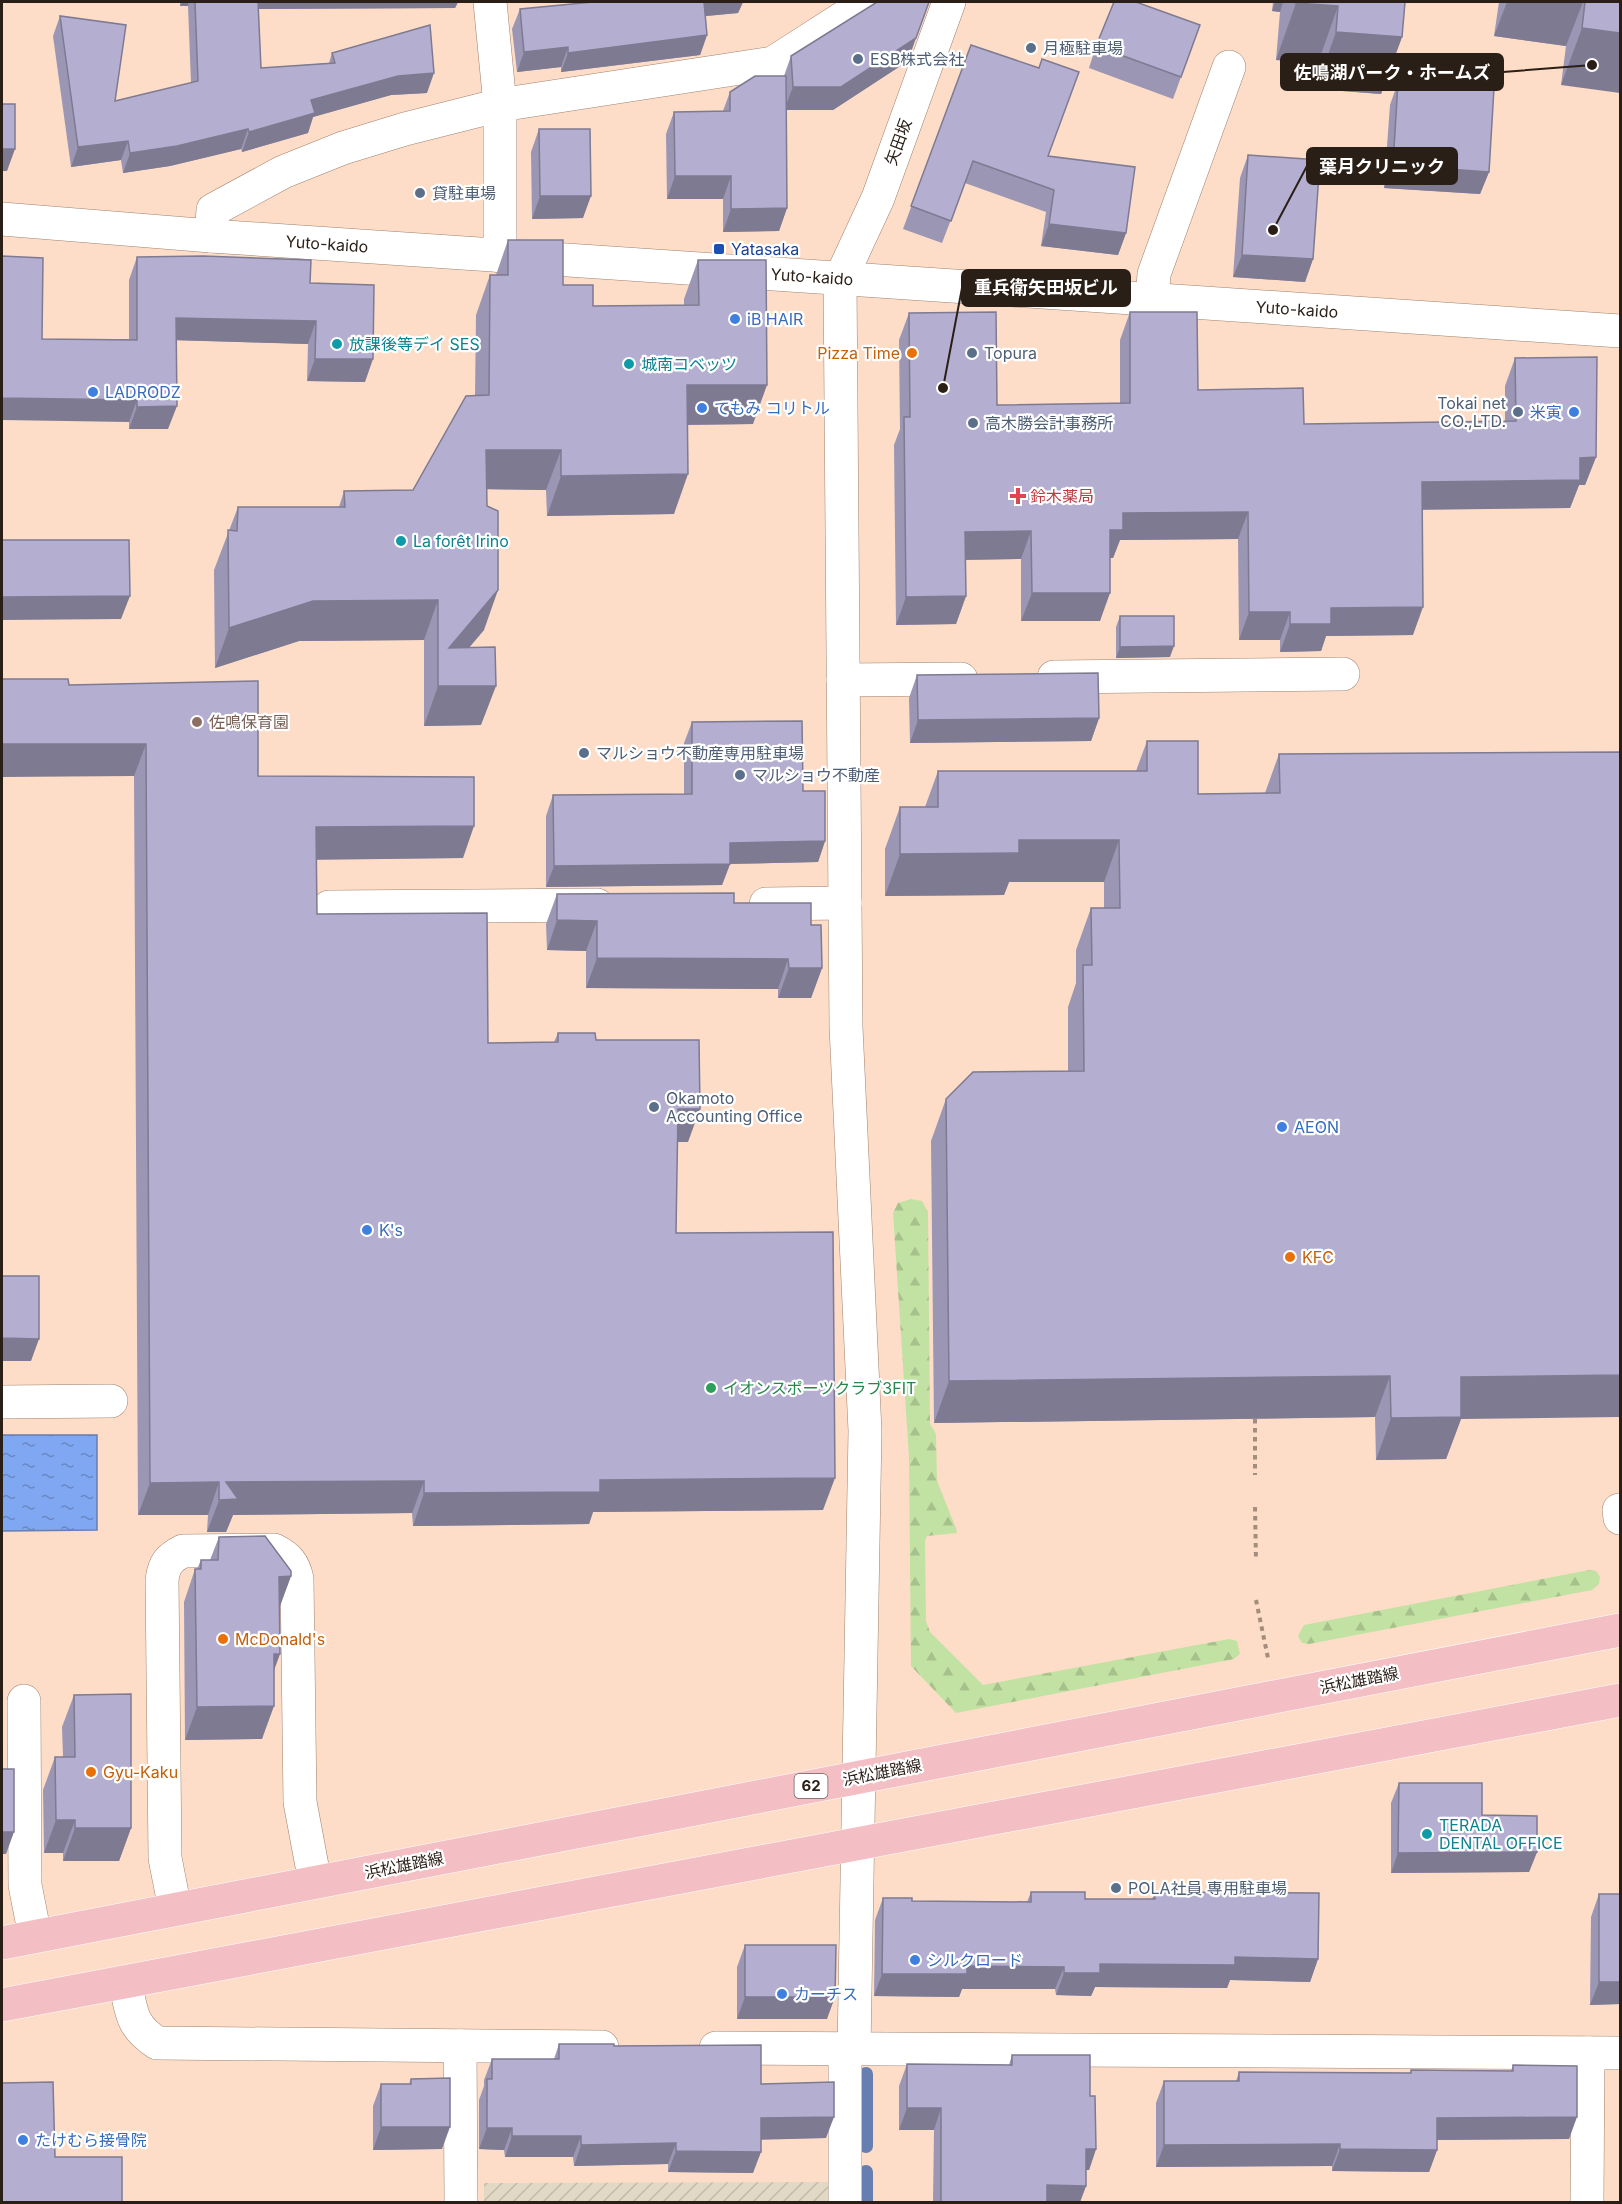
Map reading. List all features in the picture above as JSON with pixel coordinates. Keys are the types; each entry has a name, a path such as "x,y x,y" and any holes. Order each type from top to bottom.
{"main road":[{"name":"浜松雄踏線","path":"2,1942 1620,1630"},
{"path":"2,2005 1620,1700"}],"street":[{"path":"490,2 501,105 500,256"},
{"path":"211,236 213,210 283,172 343,148 501,105 773,63 868,2"},
{"name":"矢田坂","path":"840,280 878,198 949,2"},
{"path":"1152,300 1154,274 1228,67"},
{"name":"Yuto-kaido","path":"2,219 840,280 1620,331"},
{"path":"840,280 849,1112 865,1431 858,1845 845,2202"},
{"path":"1026,678 1343,674"},
{"path":"843,680 990,678"},
{"path":"739,904 845,903"},
{"path":"329,907 622,905"},
{"path":"2,1402 111,1401"},
{"path":"174,1909 165,1858 164,1568 171,1557 183,1551 274,1550 286,1556 294,1566 298,1599 300,1802 315,1882"},
{"path":"24,1701 25,1885 35,1936"},
{"path":"125,1982 133,2017 140,2032 157,2043 635,2047"},
{"path":"460,2046 461,2202"},
{"path":"682,2048 1620,2053"},
{"path":"1587,2202 1588,2053"}],"path":[{"path":"1254,1419 1256,1475"},
{"path":"1256,1507 1256,1561"},
{"path":"1256,1600 1269,1661"}],"shaded area":[{"path":"831,2182 831,2202 484,2202 484,2183"}],"green space":[{"path":"911,1199 922,1201 928,1212 930,1424 936,1434 937,1481 957,1533 927,1536 925,1541 926,1621 930,1632 983,1685 1229,1639 1237,1641 1240,1654 1234,1659 956,1713 911,1666 909,1458 893,1213 898,1203"},
{"path":"1589,1570 1596,1571 1600,1577 1599,1584 1592,1590 1309,1644 1302,1643 1298,1636 1304,1625"}],"water":[{"path":"2,1435 97,1435 97,1530 2,1531"}],"building":[{"path":"195,2 258,2 261,68 335,63 332,53 430,25 434,73 398,76 311,100 315,113 249,132 248,129 177,146 130,153 128,141 78,147 60,16 126,25 115,101 198,81"},
{"path":"593,2 704,2 707,35 568,53 568,47 524,52 520,9"},
{"path":"877,2 929,2 916,38 841,87 793,87 791,56"},
{"path":"1114,2 1136,2 1200,25 1181,77 1096,46"},
{"path":"1297,2 1405,2 1402,37 1336,32 1338,6"},
{"path":"1585,2 1620,2 1620,33 1582,28"},
{"path":"971,45 1039,68 1042,59 1079,72 1048,156 1135,167 1126,233 1049,224 1054,190 973,161 951,221 911,206"},
{"path":"755,76 786,76 787,208 731,209 731,176 675,176 674,112 730,111 730,92"},
{"path":"1398,82 1494,88 1489,172 1393,165"},
{"path":"2,104 15,104 15,149 2,149"},
{"path":"539,129 590,129 591,196 540,196"},
{"path":"1248,155 1320,160 1313,259 1242,255"},
{"path":"508,240 563,240 563,285 593,285 593,306 699,305 698,260 766,260 767,385 687,385 688,474 561,476 561,450 486,450 487,506 498,511 498,590 449,648 495,647 496,686 438,686 438,600 313,601 229,628 228,530 237,531 238,507 345,507 344,491 413,490 466,396 489,395 490,275 508,275"},
{"path":"2,256 43,258 42,339 137,340 137,257 203,256 311,260 310,283 374,285 373,359 315,359 316,321 176,318 177,406 137,407 137,400 2,398"},
{"path":"996,312 997,405 1130,403 1130,312 1197,312 1198,390 1303,388 1304,424 1516,421 1515,358 1597,357 1596,457 1580,458 1580,480 1422,482 1423,607 1331,608 1331,624 1290,624 1290,612 1249,612 1248,512 1123,513 1123,530 1110,530 1110,593 1032,593 1031,531 965,532 966,596 906,597 904,417 910,417 909,313"},
{"path":"2,540 129,540 130,596 2,597"},
{"path":"1120,616 1174,616 1174,646 1120,647"},
{"path":"1098,673 1099,718 918,720 917,675"},
{"path":"2,679 68,679 69,685 258,681 258,776 474,777 474,826 316,827 317,914 487,913 488,1043 558,1042 558,1033 595,1033 596,1040 699,1040 700,1109 678,1109 676,1233 833,1232 835,1478 600,1480 600,1492 424,1493 424,1481 226,1482 238,1499 219,1500 219,1482 150,1483 146,744 2,744"},
{"path":"802,721 803,791 825,791 825,841 730,843 730,864 554,866 553,795 692,794 692,722"},
{"name":"AEON","path":"1147,741 1198,741 1198,794 1280,793 1279,754 1620,752 1620,1375 1461,1377 1461,1417 1391,1418 1390,1376 949,1381 946,1099 973,1072 1084,1071 1083,965 1092,965 1091,908 1120,908 1119,840 1019,840 1019,853 900,854 900,807 938,807 938,771 1147,771"},
{"path":"734,893 734,903 811,903 811,925 821,925 822,968 789,968 788,959 597,958 597,921 557,920 557,894"},
{"path":"2,1276 39,1276 39,1339 2,1338"},
{"name":"McDonald's","path":"265,1536 291,1571 291,1576 279,1577 280,1654 274,1654 274,1706 197,1707 195,1569 201,1569 201,1560 218,1560 219,1537"},
{"name":"Gyu-Kaku","path":"131,1694 131,1828 75,1828 75,1820 56,1820 55,1757 75,1757 74,1695"},
{"path":"2,1769 14,1769 14,1832 2,1832"},
{"path":"1399,1783 1482,1783 1482,1815 1537,1816 1537,1852 1398,1853"},
{"path":"1031,1892 1085,1892 1085,1899 1155,1899 1155,1892 1319,1893 1318,1959 1235,1957 1235,1965 1100,1964 1100,1973 1064,1973 1064,1967 967,1966 967,1974 882,1974 883,1898 912,1898 912,1901 1031,1902"},
{"path":"1599,1894 1620,1894 1620,1982 1599,1982"},
{"path":"745,1945 836,1945 835,1997 745,1997"},
{"path":"559,2044 761,2045 761,2084 834,2082 834,2117 761,2118 761,2152 676,2151 676,2143 581,2145 581,2136 512,2136 512,2128 487,2128 487,2079 492,2079 492,2059 559,2059"},
{"path":"1012,2055 1090,2055 1090,2096 1095,2096 1096,2149 1086,2149 1086,2186 1047,2185 1047,2202 941,2202 941,2108 907,2108 907,2064 1012,2065"},
{"path":"1513,2065 1577,2066 1577,2117 1437,2118 1437,2150 1340,2149 1340,2144 1164,2145 1164,2081 1239,2081 1239,2072 1513,2071"},
{"path":"450,2078 450,2127 381,2127 381,2084 411,2084 411,2079"},
{"path":"53,2082 55,2157 122,2157 122,2202 2,2202 2,2083"}],"waterway":[{"path":"866,2074 866,2146"},
{"path":"866,2172 866,2202"}],"place":[{"name":"月極駐車場","path":"1031,48"},
{"name":"ESB株式会社","path":"858,59"},
{"name":"佐鳴湖パーク・ホームズ","path":"1592,65"},
{"name":"貸駐車場","path":"420,193"},
{"name":"葉月クリニック","path":"1273,230"},
{"name":"Yatasaka","path":"719,249"},
{"name":"iB HAIR","path":"735,319"},
{"name":"放課後等デイ SES","path":"337,344"},
{"name":"Pizza Time","path":"912,353"},
{"name":"Topura","path":"972,353"},
{"name":"城南コベッツ","path":"629,364"},
{"name":"重兵衛矢田坂ビル","path":"943,388"},
{"name":"LADRODZ","path":"93,392"},
{"name":"てもみ コリトル","path":"702,408"},
{"name":"Tokai net CO.,LTD.","path":"1518,412"},
{"name":"米寅","path":"1574,412"},
{"name":"高木勝会計事務所","path":"973,423"},
{"name":"鈴木薬局","path":"1018,496"},
{"name":"La forêt Irino","path":"401,541"},
{"name":"佐鳴保育園","path":"197,722"},
{"name":"マルショウ不動産専用駐車場","path":"584,753"},
{"name":"マルショウ不動産","path":"740,775"},
{"name":"Okamoto Accounting Office","path":"654,1107"},
{"name":"AEON","path":"1282,1127"},
{"name":"K's","path":"367,1230"},
{"name":"KFC","path":"1290,1257"},
{"name":"イオンスポーツクラブ3FIT","path":"711,1388"},
{"name":"McDonald's","path":"223,1639"},
{"name":"Gyu-Kaku","path":"91,1772"},
{"name":"TERADA DENTAL OFFICE","path":"1427,1834"},
{"name":"POLA社員 専用駐車場","path":"1116,1888"},
{"name":"シルクロード","path":"915,1960"},
{"name":"カーチス","path":"782,1994"},
{"name":"たけむら接骨院","path":"23,2140"}]}
